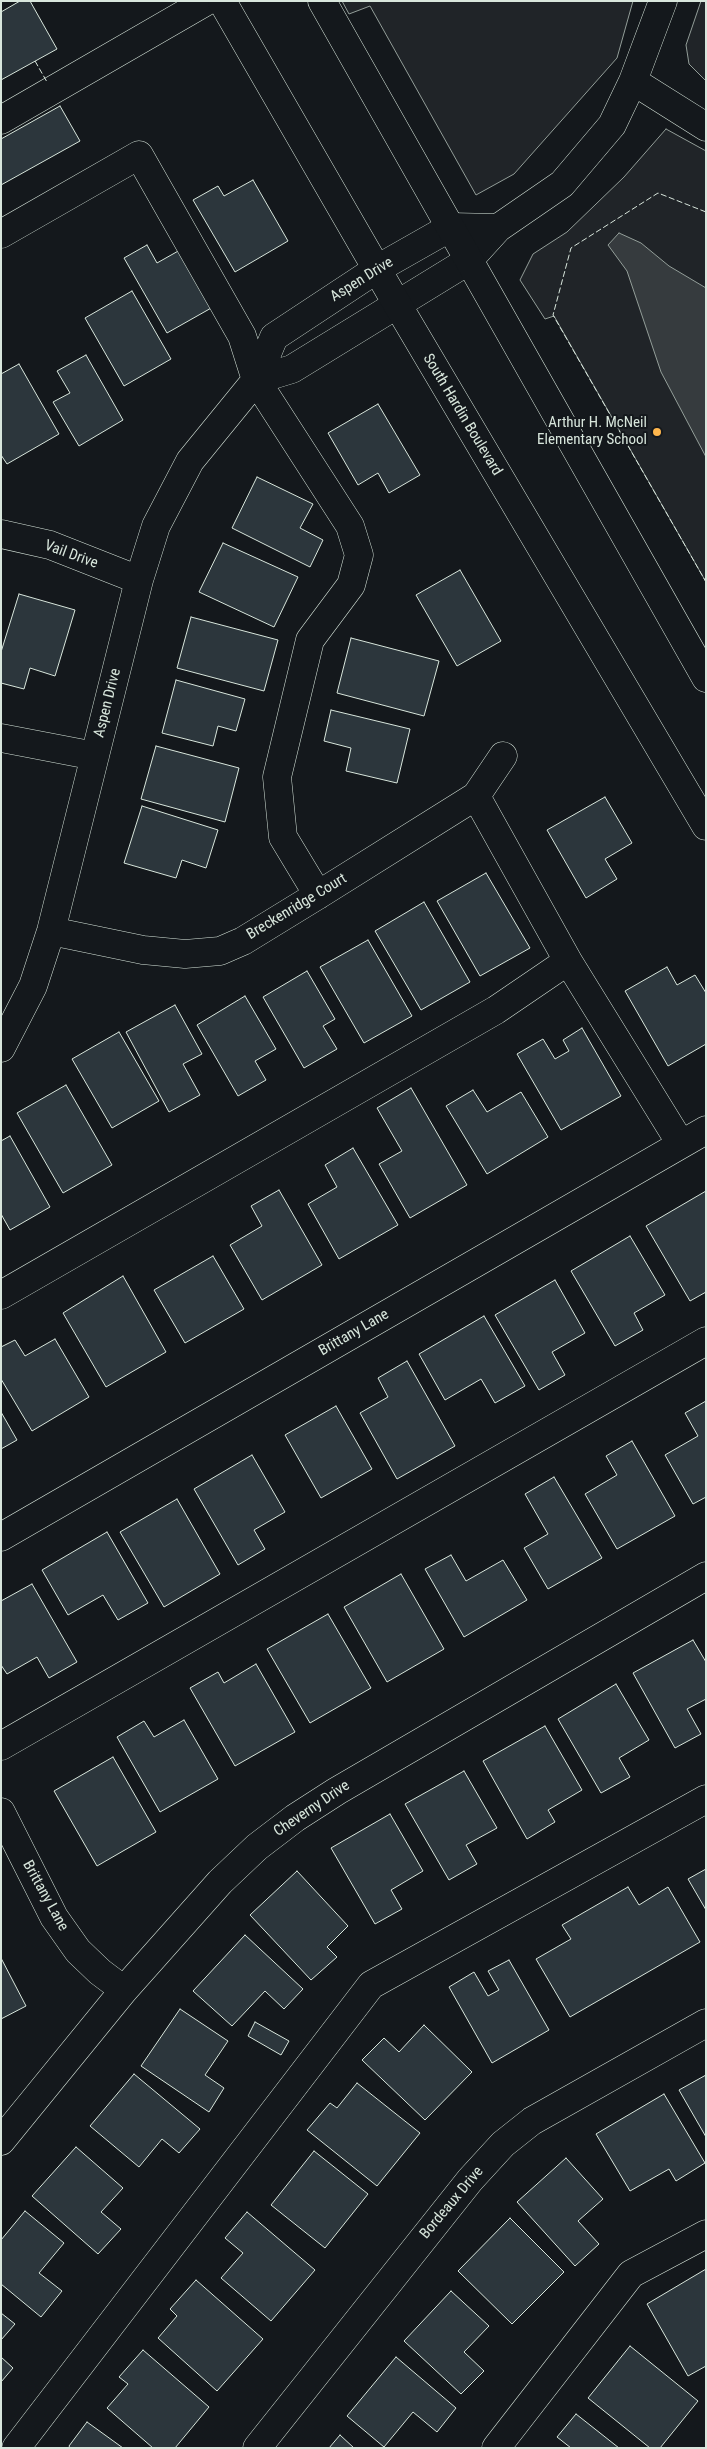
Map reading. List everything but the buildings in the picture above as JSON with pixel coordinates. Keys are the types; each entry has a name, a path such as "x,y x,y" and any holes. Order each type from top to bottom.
{"street":[{"path":"1,120 207,1"},
{"name":"South Hardin Boulevard","path":"222,1 377,270 706,826"},
{"path":"322,1 706,678"},
{"path":"256,380 292,368 468,261 498,228 562,184 612,125 633,81 663,1"},
{"path":"633,81 706,127"},
{"path":"1,234 139,155 242,336 256,380 350,526 359,555 351,585 310,640 277,777 283,837 318,895"},
{"path":"451,227 498,228"},
{"name":"Aspen Drive","path":"1,1048 16,1023 33,986 51,931 139,580 156,526 190,461 256,380 274,337 377,270 451,227"},
{"name":"Vail Drive","path":"1,534 50,546 139,580"},
{"path":"1,738 95,756"},
{"name":"Breckenridge Court","path":"51,931 144,950 176,954 220,951 243,940 318,895 476,796 503,756"},
{"path":"476,796 568,961 681,1144"},
{"path":"1,1295 496,1010 568,961"},
{"name":"Brittany Lane","path":"1,1537 706,1130"},
{"path":"1,1746 706,1342"},
{"name":"Cheverny Drive","path":"1,2141 124,1990 220,1882 257,1847 295,1818 345,1786 706,1576"},
{"path":"16,2448 371,1985 706,1799"},
{"name":"Brittany Lane","path":"1,1812 54,1917 78,1951 100,1972 124,1990"},
{"name":"Bordeaux Drive","path":"256,2448 470,2180 503,2144 532,2121 706,2023"},
{"path":"496,2448 631,2274 706,2234"}],"shaded area":[{"path":"342,1 633,1 617,58 514,174 476,195 370,6 349,14"},
{"path":"701,1 706,1 706,81 689,64 686,45"},
{"name":"Arthur H. McNeil Elementary School","path":"666,129 706,151 706,582 554,316 545,319 520,280 533,254 567,232 624,177"},
{"path":"619,233 641,243 669,266 706,288 706,457 661,372 627,271 608,245"}],"fence":[{"path":"35,61 47,82"},
{"path":"706,212 658,193 571,248 553,315 706,582"}],"place":[{"name":"Arthur H. McNeil Elementary School","path":"657,432"}]}
